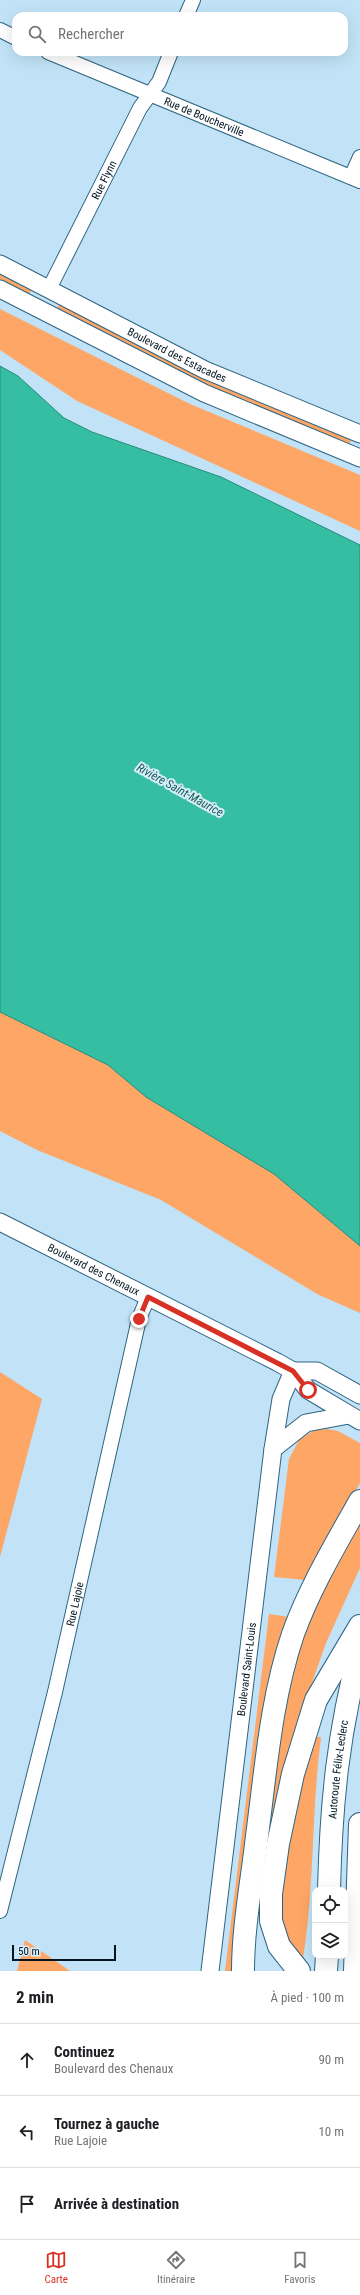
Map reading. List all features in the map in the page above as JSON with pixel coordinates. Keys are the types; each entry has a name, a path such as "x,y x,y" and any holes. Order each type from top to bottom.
{"highway":[{"path":"243,1971 245,1932 270,1734 282,1671 294,1633 309,1595 360,1502"},
{"path":"299,1971 279,1946 272,1921 271,1894 278,1844 293,1774 316,1700 360,1626"},
{"name":"Autoroute Félix-Leclerc","path":"329,1887 332,1812 337,1761 345,1711 360,1650"},
{"path":"355,1971 360,1824"},
{"path":"326,1971 327,1959"}],"street":[{"path":"188,12 193,0"},
{"path":"0,30 12,36"},
{"name":"Rue de Boucherville","path":"58,56 356,179"},
{"name":"Rue Flynn","path":"39,309 140,108 159,82 169,56"},
{"path":"356,179 360,157"},
{"name":"Boulevard des Estacades","path":"0,264 205,370 360,434"},
{"name":"Boulevard des Estacades","path":"0,289 204,393 360,458"},
{"name":"Boulevard des Chenaux","path":"0,1222 293,1371 308,1390 355,1418"},
{"name":"Rue Lajoie","path":"0,1911 55,1692 139,1319 148,1297"},
{"name":"Boulevard des Chenaux","path":"293,1371 317,1370 360,1395"},
{"name":"Boulevard Saint-Louis","path":"210,1971 273,1449 281,1399 293,1371"},
{"path":"273,1449 306,1423 355,1418"}],"shaded area":[{"path":"0,271 32,288 28,296 0,281"},
{"path":"60,302 352,438 348,447 199,384 56,311"},
{"path":"0,309 190,404 360,475 360,531 77,401 0,350"},
{"path":"0,1012 108,1065 146,1097 274,1174 360,1246 360,1313 317,1294 161,1200 37,1150 0,1131"},
{"path":"0,1372 42,1399 0,1557"},
{"path":"322,1428 338,1431 360,1443 360,1483 305,1580 274,1577 289,1459 299,1440 313,1431"},
{"path":"360,1518 360,1568 326,1643 299,1720 263,1855 280,1710 309,1616"},
{"path":"269,1614 289,1617 270,1674 262,1715 232,1971 225,1971"},
{"path":"315,1737 321,1737 309,1908 302,1965 291,1951 278,1905 301,1782"},
{"path":"25,1940 70,1971 17,1971"}],"water":[{"name":"Rivière Saint-Maurice","path":"0,366 18,376 64,418 92,432 221,477 360,545 360,1246 274,1174 146,1097 108,1065 0,1012"}],"route":[{"path":"139,1319 148,1297 293,1371 308,1390"}]}
